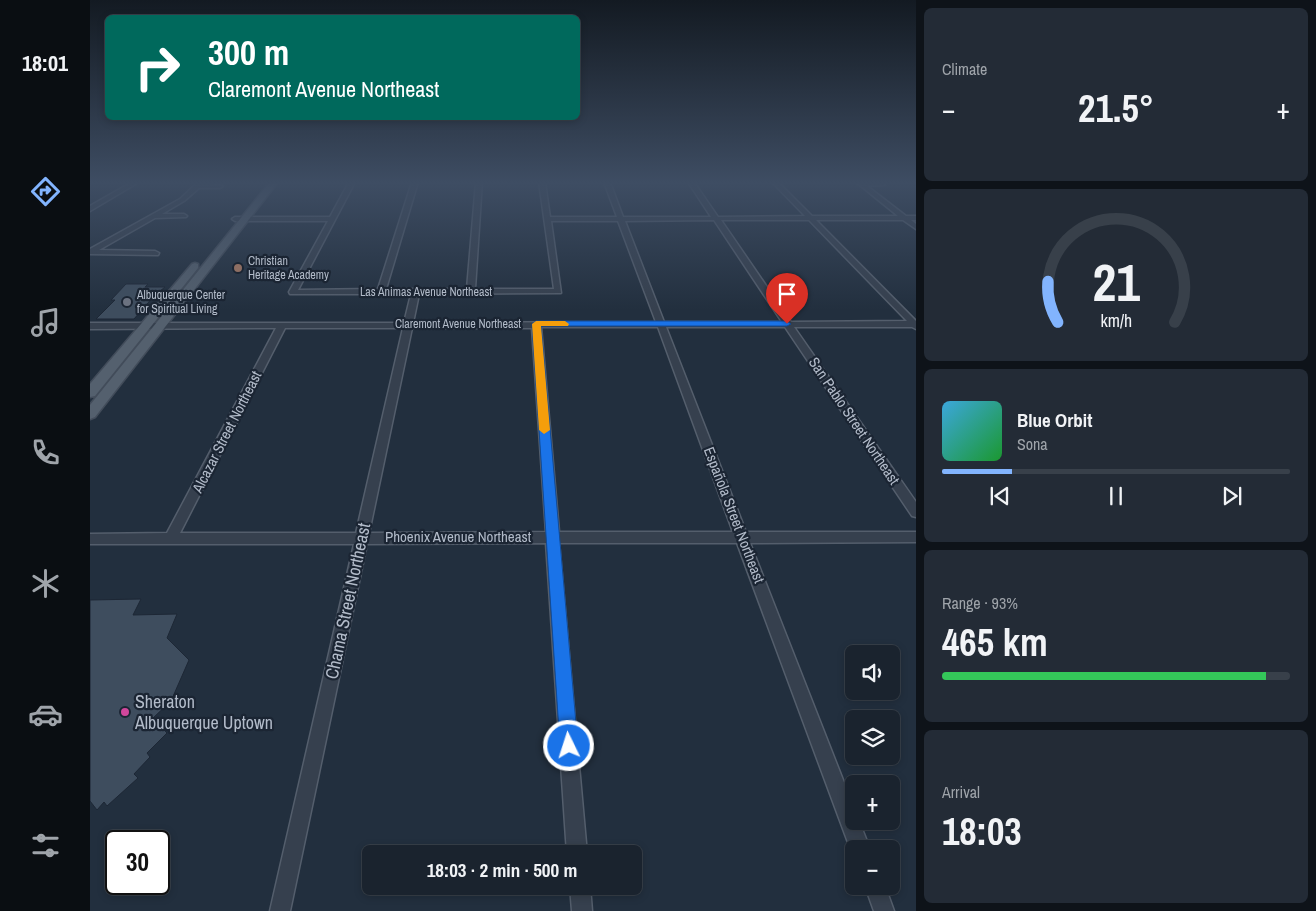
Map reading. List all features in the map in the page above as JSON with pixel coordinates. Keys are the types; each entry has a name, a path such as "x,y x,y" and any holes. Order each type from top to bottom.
{"main road":[{"path":"90,393 146,325 235,225"},
{"path":"90,414 161,326 236,225"}],"street":[{"path":"90,252 139,225"},
{"name":"Las Animas Avenue Northeast","path":"330,225 293,292 558,292 548,225"},
{"path":"381,292 402,225"},
{"path":"470,292 476,225"},
{"name":"Española Street Northeast","path":"623,225 857,840"},
{"name":"San Pablo Street Northeast","path":"719,225 916,512"},
{"path":"816,225 915,325"},
{"path":"90,252 155,253"},
{"name":"Chama Street Northeast","path":"280,911 415,292"},
{"path":"536,324 576,845"},
{"name":"Alcazar Street Northeast","path":"171,539 282,325"},
{"name":"Claremont Avenue Northeast","path":"90,326 915,325"},
{"name":"Phoenix Avenue Northeast","path":"90,539 916,537"},
{"path":"581,895 582,911"},
{"path":"878,895 884,911"}],"building":[{"name":"Albuquerque Center for Spiritual Living","path":"126,284 148,284 145,287 165,287 154,296 134,319 96,319 115,300 111,300"},
{"name":"Sheraton Albuquerque Uptown","path":"141,599 133,615 177,614 167,638 189,660 171,701 153,718 167,733 147,753 150,757 134,774 138,778 107,806 104,802 97,810 90,801 90,600"}],"slow traffic":[{"path":"544,430 536,324 565,324"}],"place":[{"name":"Christian Heritage Academy","path":"238,268"},
{"name":"Albuquerque Center for Spiritual Living","path":"127,302"},
{"name":"Sheraton Albuquerque Uptown","path":"125,712"}],"route":[{"path":"569,746 536,324 787,324"}]}
